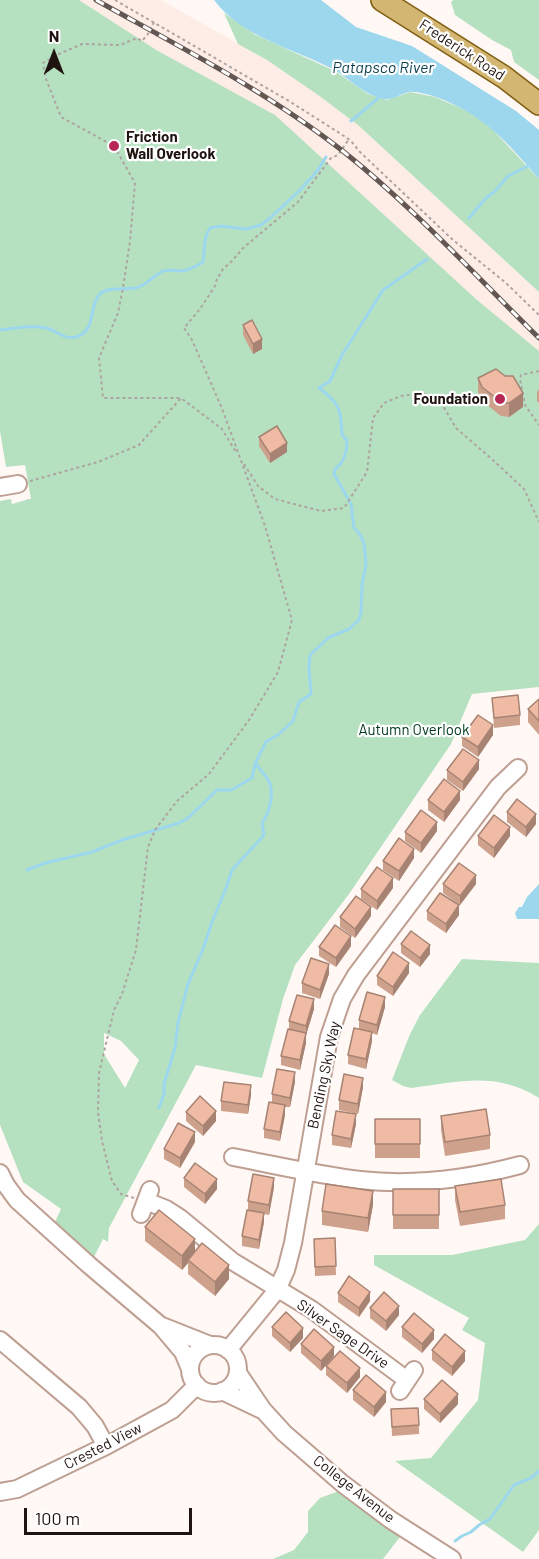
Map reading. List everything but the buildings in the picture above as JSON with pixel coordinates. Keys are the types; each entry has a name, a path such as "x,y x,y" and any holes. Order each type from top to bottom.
{"main road":[{"name":"Frederick Road","path":"382,0 504,77 539,104"}],"street":[{"path":"0,487 18,484"},
{"name":"Bending Sky Way","path":"228,1350 277,1290 286,1270 293,1243 329,1037 342,999 356,975 498,787 518,768"},
{"path":"234,1157 361,1180 414,1182 470,1177 520,1165"},
{"path":"0,1173 17,1200 161,1326 183,1352 192,1378 197,1385"},
{"name":"Silver Sage Drive","path":"145,1202 166,1209 180,1218 232,1261 319,1315 407,1380"},
{"path":"161,1326 228,1350"},
{"path":"0,1340 79,1407 95,1426 105,1446"},
{"path":"190,1370 192,1359 199,1350 210,1345"},
{"name":"College Avenue","path":"228,1350 236,1358 238,1373 263,1410 285,1433 343,1484 391,1520 452,1559"},
{"path":"222,1392 235,1381 238,1373"},
{"name":"College Avenue","path":"197,1385 213,1393 222,1392 263,1410"},
{"name":"Crested View","path":"0,1492 17,1489 172,1410 197,1385"}],"path":[{"path":"115,0 289,101 349,139 367,159 453,240 506,283 539,315"},
{"path":"154,22 142,41 137,38 120,45 82,44 44,63 45,79 61,117 114,146 135,183 130,241 118,314 99,358 103,398 181,398 222,429 258,486 275,499 321,511 344,508 367,472 373,418 384,404 401,396 424,393 443,406 456,428 524,489 539,522"},
{"path":"145,1202 121,1194 112,1181 102,1142 98,1112 99,1073 104,1047 114,1010 123,994 136,950 148,847 155,830 177,801 209,774 249,720 278,672 292,620 265,526 221,406 192,340 184,328 200,309 223,269 248,244 298,202 331,158 338,155 349,139"},
{"path":"539,371 521,375 520,379 525,405 539,424"},
{"path":"18,484 98,462 139,445 181,398"}],"shaded area":[{"path":"79,0 161,0 267,60 358,125 539,292 539,372 218,90"}],"green space":[{"name":"Autumn Overlook","path":"0,0 79,0 158,51 275,115 477,300 539,351 539,687 472,694 451,744 349,894 295,965 283,999 262,1078 196,1065 109,1228 108,1242 103,1239 94,1257 55,1222 61,1209 23,1182 0,1125 0,501 11,499 12,504 31,499 25,465 6,467 0,431","holes":["104,1033 121,1041 139,1060 125,1088 104,1054"]},
{"path":"453,0 539,0 539,80 514,62 511,50 455,15 451,2"},
{"path":"224,13 256,35 335,71 368,94 387,100 410,92 435,97 472,113 494,131 539,179 539,292 358,125 267,60 238,44"},
{"path":"462,959 539,963 539,1098 507,1084 492,1081 461,1081 411,1088 392,1080 420,1015"},
{"path":"539,1224 539,1530 523,1552 395,1461 431,1458 478,1400 485,1343 462,1330 469,1318 374,1265 374,1255 452,1255 525,1240"},
{"path":"342,1490 400,1537 383,1559 273,1559 294,1550 308,1532 308,1511 320,1498"}],"water":[{"name":"Patapsco River","path":"214,0 321,0 356,27 412,46 516,111 539,130 539,179 493,130 453,104 436,97 409,92 393,98 376,97 336,71 255,34 226,13"},
{"path":"539,884 539,919 517,919 515,913"}],"waterway":[{"path":"351,121 382,95"},
{"path":"0,330 35,327 50,329 72,338 83,334 90,324 94,305 100,294 113,289 136,288 163,271 182,271 203,262 205,240 210,228 221,226 246,229 261,225 300,190 326,157"},
{"path":"469,218 508,176 530,165"},
{"path":"27,870 45,863 92,852 188,818 217,790 231,790 252,778 255,764 266,742 293,721 299,702 311,694 310,655 328,638 349,629 359,620 366,564 364,543 354,528 351,504 334,474 347,448 347,440 342,435 340,413 331,398 319,388 330,381 342,355 383,290 427,259"},
{"path":"159,1108 175,1048 178,1023 188,984 232,870 264,835 262,823 270,804 271,789 268,779 256,764"},
{"path":"455,1541 490,1519 514,1485 531,1478 539,1471"}],"railway":[{"path":"96,0 254,90 344,152 420,219 539,338"}],"place":[{"name":"Friction Wall Overlook","path":"114,146"},
{"name":"Foundation","path":"500,399"}]}
